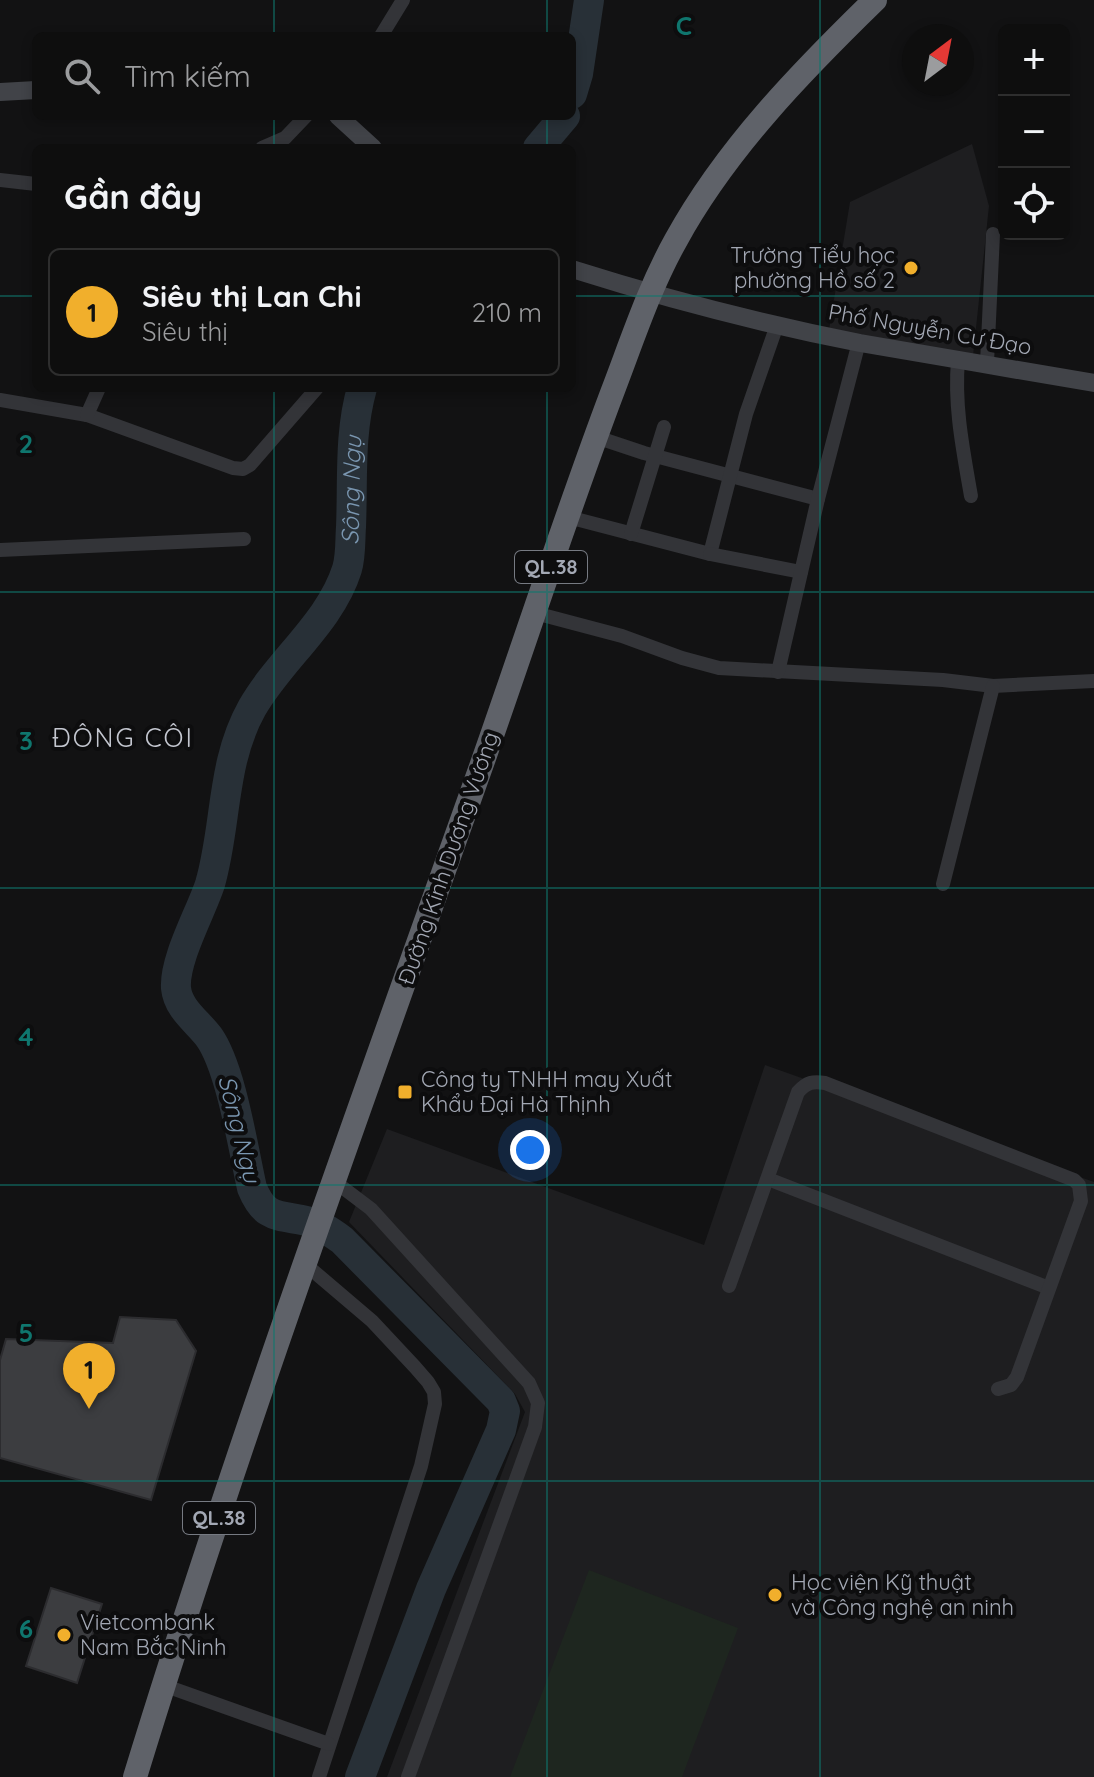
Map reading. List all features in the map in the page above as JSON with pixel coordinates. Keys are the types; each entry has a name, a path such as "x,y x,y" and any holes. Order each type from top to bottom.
{"highway":[{"name":"Đường Kinh Dương Vương","path":"135,1777 163,1685 332,1186 596,437 650,294 676,239 727,164 788,89 875,0"}],"street":[{"path":"383,32 403,0"},
{"path":"0,92 32,90"},
{"path":"271,144 285,138 302,120"},
{"path":"342,120 369,144"},
{"path":"0,180 32,184"},
{"path":"987,363 993,234"},
{"name":"Phố Nguyễn Cư Đạo","path":"576,270 650,294 777,325 1094,383"},
{"path":"710,554 746,414 777,325"},
{"path":"778,672 859,342"},
{"path":"958,360 955,389 971,496"},
{"path":"87,415 97,392"},
{"path":"0,400 87,415 243,469 250,465 314,392"},
{"path":"631,534 664,427"},
{"path":"596,437 655,456 818,499"},
{"path":"568,517 710,554 801,572"},
{"path":"0,550 244,539"},
{"path":"535,613 622,636 719,668 943,680 993,686 1094,681"},
{"path":"943,884 993,686"},
{"path":"729,1286 798,1092 806,1083 816,1081 1044,1168 1074,1180 1081,1192 1081,1201 1017,1377 1005,1389 998,1389"},
{"path":"768,1179 1049,1288"},
{"path":"332,1186 371,1209 529,1383 538,1403 535,1427 408,1777"},
{"path":"306,1262 372,1321 415,1367 434,1392 435,1404 421,1466 319,1777"},
{"path":"163,1685 329,1744"}],"shaded area":[{"name":"Trường Tiểu học phường Hồ số 2","path":"972,144 989,206 973,356 829,330 850,202"},
{"name":"Học viện Kỹ thuật và Công nghệ an ninh","path":"765,1065 1094,1182 1094,1777 387,1777 525,1412 515,1394 349,1222 387,1129 704,1245"},
{"path":"589,1570 738,1628 682,1777 510,1777"}],"building":[{"path":"120,1317 176,1320 196,1351 151,1500 0,1458 0,1360 6,1339 113,1343"},
{"name":"Vietcombank Nam Bắc Ninh","path":"51,1588 102,1604 77,1683 26,1666"}],"waterway":[{"name":"Sông Ngụ","path":"576,81 589,0"},
{"name":"Sông Ngụ","path":"541,144 562,120"},
{"name":"Sông Ngụ","path":"360,1777 431,1589 501,1430 505,1411 501,1401 342,1240 319,1225 271,1213 261,1205 252,1188 224,1068 209,1037 180,1002 176,988 179,963 210,884 230,772 242,729 263,690 329,607 347,569 353,440 361,392"}],"place":[{"name":"Trường Tiểu học phường Hồ số 2","path":"911,268"},
{"name":"Công ty TNHH may Xuất Khẩu Đại Hà Thịnh","path":"405,1092"},
{"name":"Siêu thị Lan Chi","path":"89,1409"},
{"name":"Học viện Kỹ thuật và Công nghệ an ninh","path":"775,1595"},
{"name":"Vietcombank Nam Bắc Ninh","path":"64,1635"}],"district":[{"name":"ĐÔNG CÔI","path":"123,738"}]}
